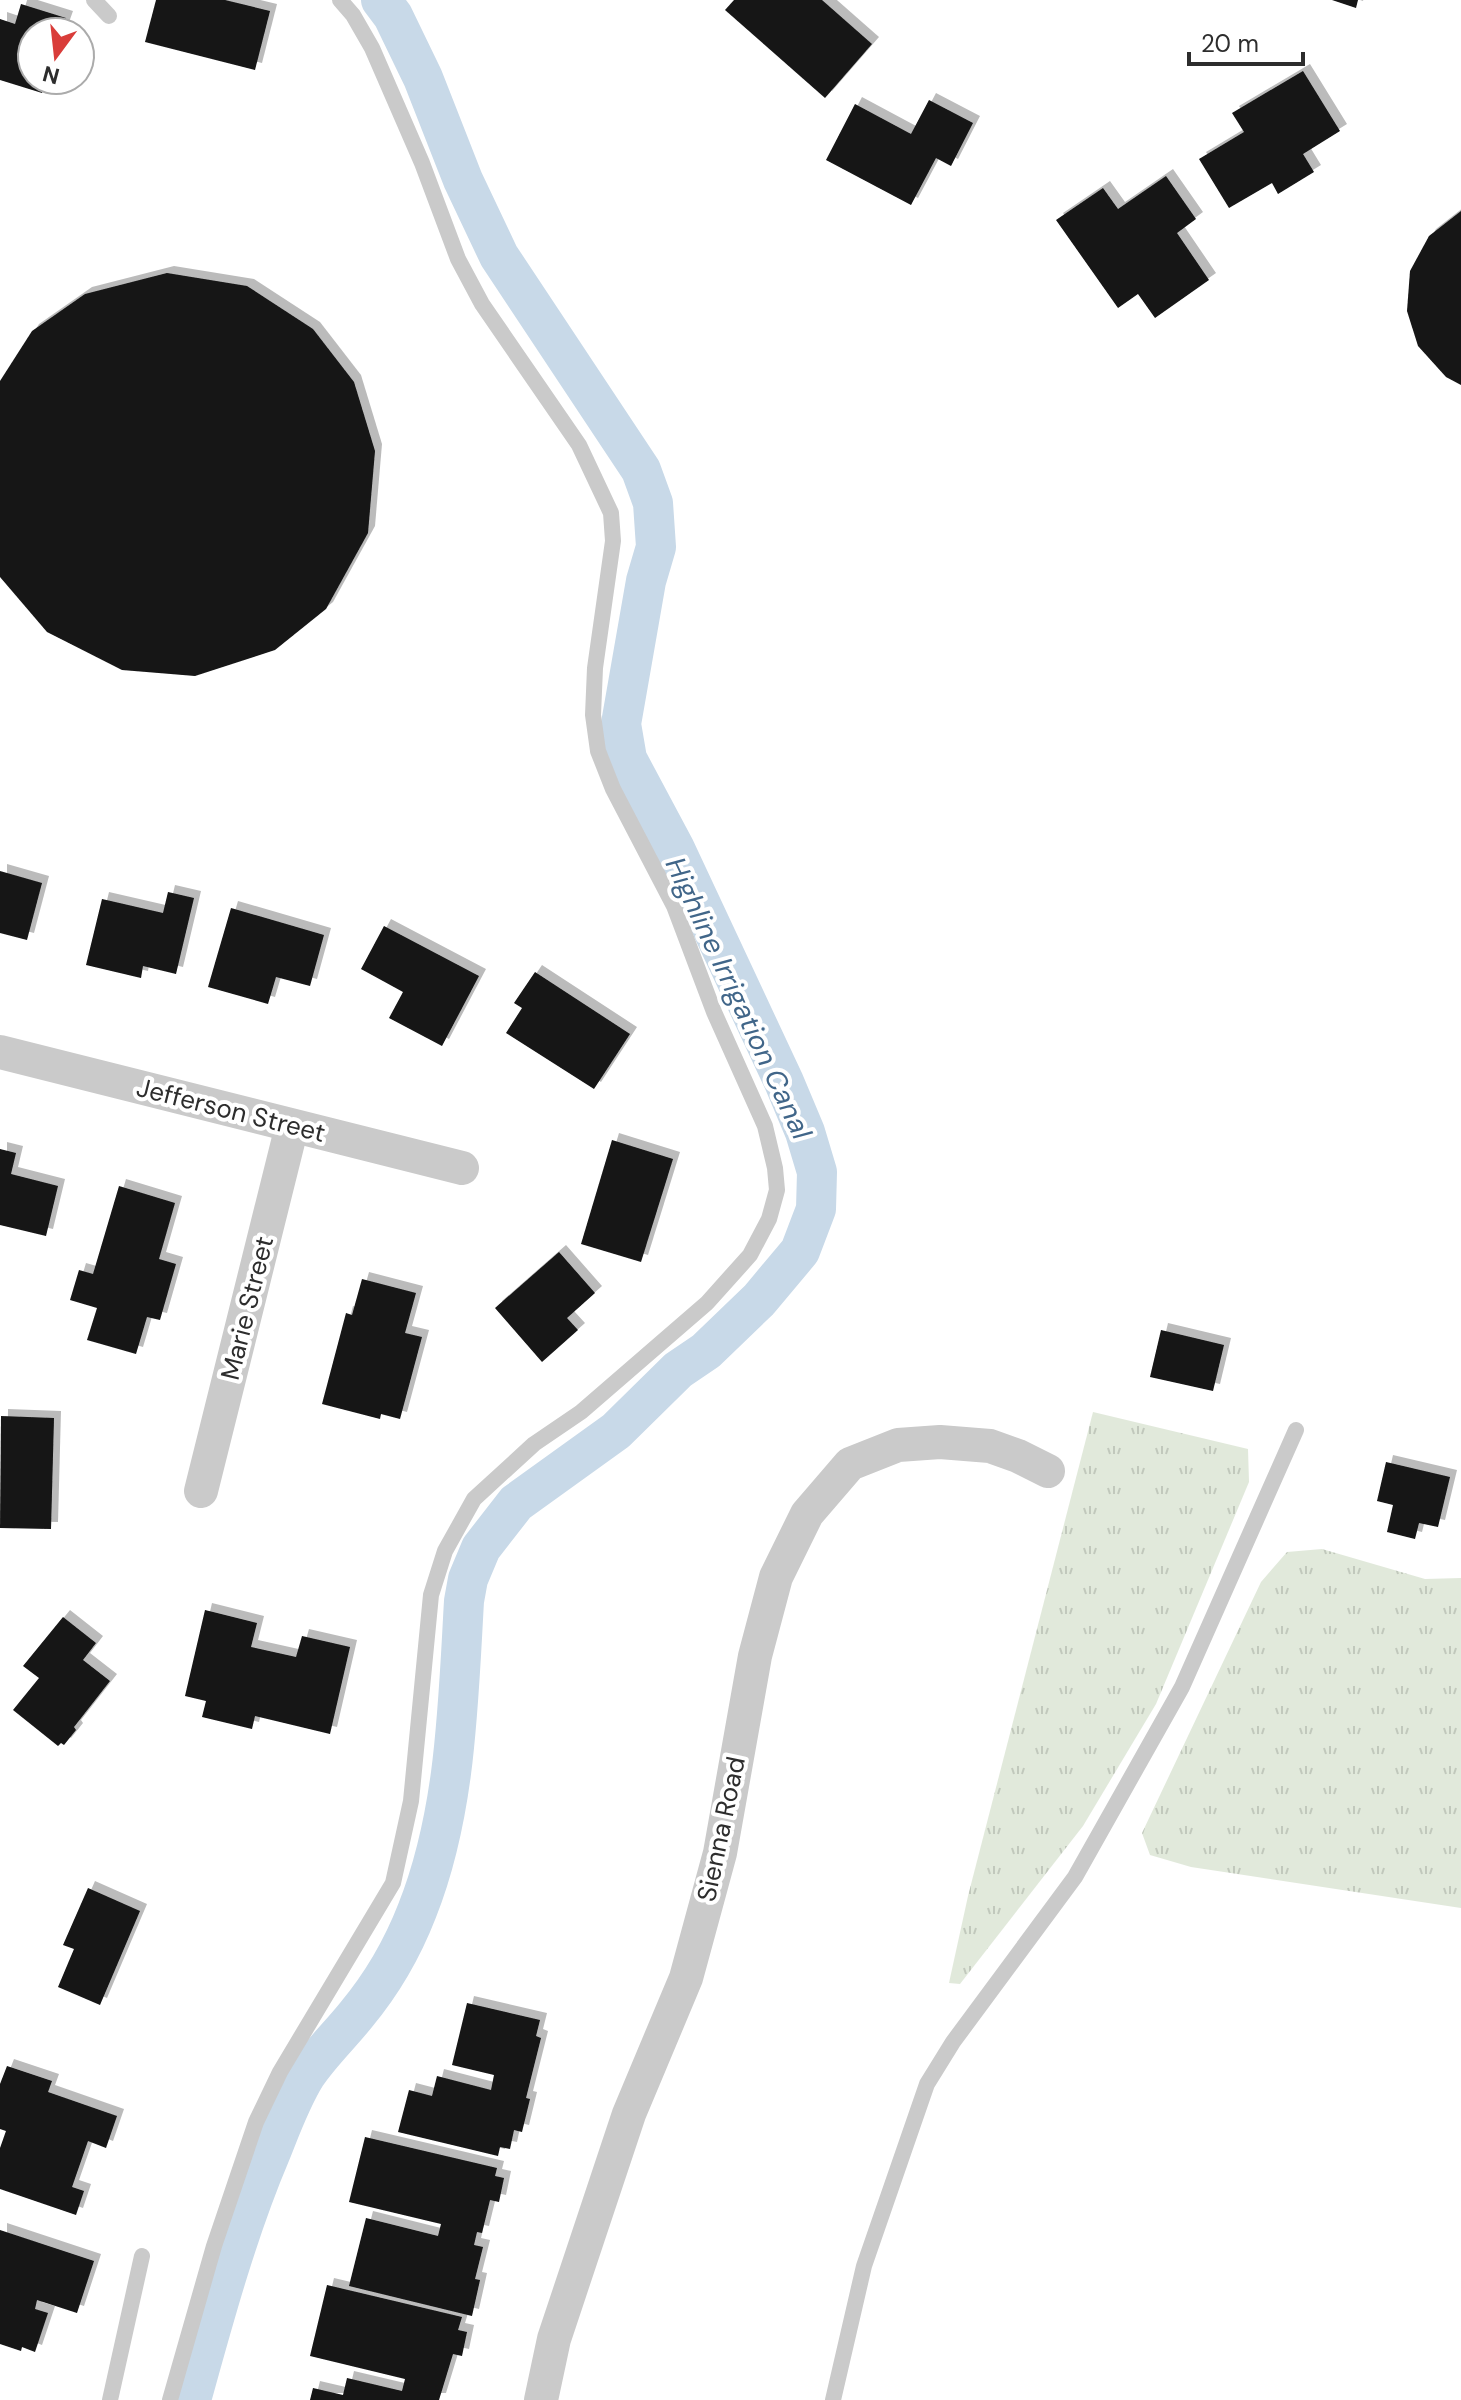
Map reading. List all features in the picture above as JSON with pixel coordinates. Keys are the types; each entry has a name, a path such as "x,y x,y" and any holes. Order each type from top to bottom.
{"street":[{"name":"Jefferson Street","path":"0,1052 462,1168"},
{"name":"Marie Street","path":"201,1491 292,1126"},
{"name":"Sienna Road","path":"541,2400 554,2339 629,2114 686,1978 720,1853 755,1656 776,1577 807,1514 850,1464 898,1445 940,1442 990,1446 1048,1471"}],"lane":[{"path":"94,0 109,16"},
{"path":"170,2400 214,2246 256,2122 280,2072 393,1883 411,1801 431,1595 445,1551 474,1499 534,1444 581,1412 707,1303 750,1255 769,1219 777,1190 765,1126 714,1012 674,906 613,789 598,751 593,715 595,668 613,541 611,513 579,445 482,304 458,259 422,163 372,48 353,15 340,0"},
{"path":"833,2400 864,2266 927,2084 953,2042 1075,1877 1167,1714 1182,1687 1296,1430"},
{"path":"110,2400 142,2256"}],"green space":[{"path":"1093,1412 1248,1449 1249,1482 1156,1704 1083,1826 960,1984 949,1983 968,1896"},
{"path":"1322,1549 1425,1579 1461,1578 1461,1908 1191,1867 1150,1855 1142,1833 1261,1582 1287,1552"}],"building":[{"path":"156,0 225,0 270,11 255,70 145,42"},
{"path":"734,0 822,0 872,44 825,98 725,10"},
{"path":"1332,0 1358,0 1356,8"},
{"path":"21,4 60,16 17,16"},
{"path":"0,19 15,24 16,21 16,85 0,80"},
{"path":"1303,71 1340,131 1303,154 1314,172 1278,194 1272,183 1229,208 1199,159 1244,132 1232,113"},
{"path":"929,100 973,123 951,166 936,158 911,205 826,160 855,104 911,134"},
{"path":"1166,176 1196,219 1177,233 1209,280 1155,318 1138,294 1118,308 1056,220 1103,188 1118,209"},
{"path":"1461,211 1461,385 1446,377 1418,346 1407,311 1410,271 1429,236"},
{"path":"167,273 247,286 313,329 354,382 375,451 368,533 326,609 275,650 195,676 122,670 47,632 0,577 0,381 32,331 85,294"},
{"path":"0,871 42,883 27,940 0,933"},
{"path":"168,892 194,898 176,974 143,966 141,978 86,965 102,899 163,913"},
{"path":"231,908 324,935 310,986 276,977 268,1004 208,987"},
{"path":"384,926 479,976 442,1046 389,1018 403,992 361,969"},
{"path":"535,972 630,1034 594,1089 506,1033 522,1008 514,1003"},
{"path":"612,1140 673,1159 641,1262 581,1244"},
{"path":"0,1149 16,1153 11,1174 58,1186 46,1236 0,1225"},
{"path":"119,1186 175,1203 159,1259 176,1264 160,1320 147,1317 136,1354 87,1340 97,1308 70,1300 79,1270 93,1274"},
{"path":"559,1252 595,1293 567,1318 578,1330 542,1362 495,1308"},
{"path":"362,1279 416,1293 405,1333 422,1337 400,1419 381,1414 380,1419 322,1404 346,1313 352,1315"},
{"path":"1161,1330 1224,1345 1213,1391 1150,1377"},
{"path":"1,1416 54,1418 51,1529 0,1528"},
{"path":"1386,1462 1450,1477 1438,1527 1419,1523 1415,1539 1387,1532 1393,1505 1377,1501"},
{"path":"205,1610 257,1623 251,1647 296,1657 302,1636 350,1647 330,1734 255,1716 252,1729 202,1717 206,1701 185,1696"},
{"path":"63,1617 96,1643 83,1660 110,1681 64,1745 61,1743 58,1746 13,1710 39,1678 23,1666"},
{"path":"88,1888 140,1911 100,2005 58,1987 74,1949 63,1945"},
{"path":"467,2003 540,2020 536,2036 541,2038 526,2098 530,2099 522,2132 514,2130 510,2149 500,2147 498,2156 398,2132 409,2090 432,2096 437,2076 491,2090 494,2075 452,2065"},
{"path":"7,2066 52,2081 48,2092 117,2116 106,2148 88,2141 72,2187 84,2191 76,2215 0,2189 0,2148 6,2131 0,2129 0,2084"},
{"path":"365,2137 497,2168 495,2176 504,2178 499,2202 490,2200 482,2233 477,2232 474,2245 483,2247 475,2279 480,2280 472,2316 349,2286 366,2218 438,2236 441,2224 349,2202"},
{"path":"0,2230 94,2261 77,2313 37,2300 35,2309 48,2313 35,2352 0,2344"},
{"path":"327,2285 462,2317 458,2330 467,2332 462,2356 453,2354 439,2400 310,2400 313,2388 343,2395 347,2378 402,2391 405,2379 310,2356"}],"waterway":[{"name":"Highline Irrigation Canal","path":"191,2400 237,2244 291,2103 312,2067 365,2003 391,1965 411,1925 430,1874 440,1836 453,1758 464,1601 468,1579 481,1548 516,1503 616,1431 678,1370 706,1351 759,1300 800,1251 816,1209 817,1172 805,1132 675,849 627,759 621,724 646,581 656,547 653,503 641,470 499,256 463,180 423,78 393,16 381,0"}]}
